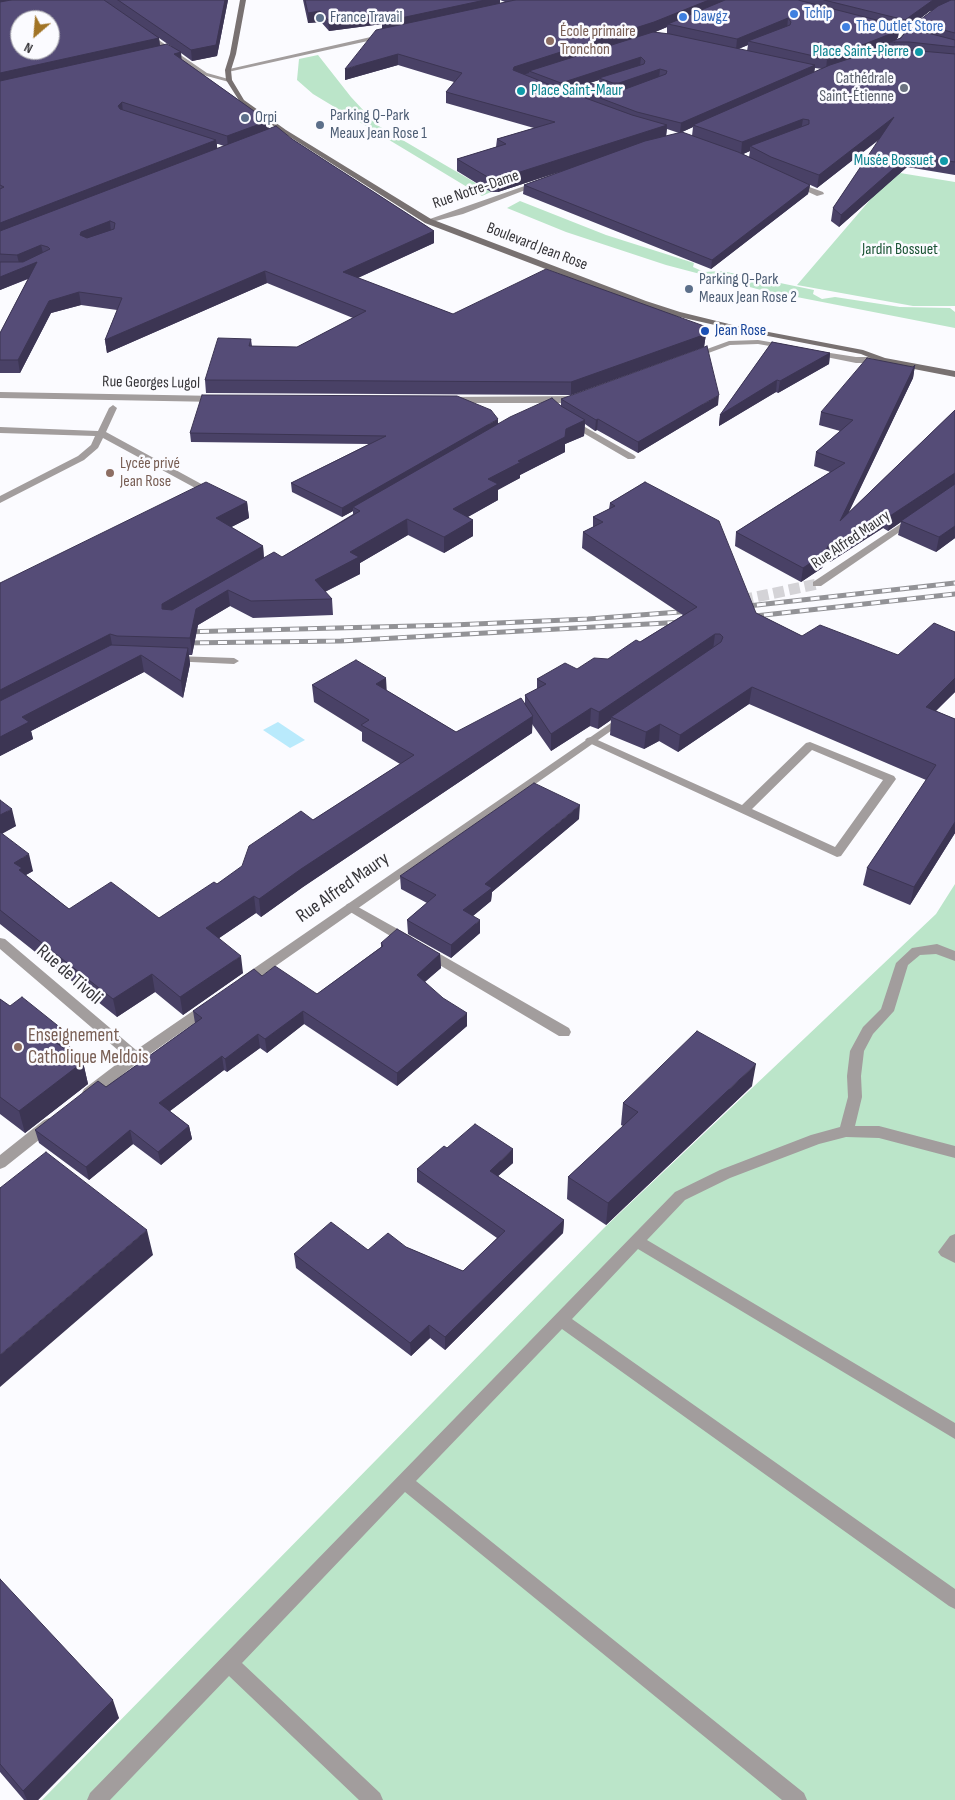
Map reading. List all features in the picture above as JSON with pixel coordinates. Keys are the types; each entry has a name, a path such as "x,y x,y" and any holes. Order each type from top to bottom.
{"main road":[{"name":"Boulevard Jean Rose","path":"243,0 233,54 228,70 229,80 242,101 280,132 428,221 643,303 678,314 737,328 863,352 883,360 955,374"}],"street":[{"path":"887,56 868,59 897,46 904,36 933,14 955,4"},
{"path":"138,28 205,74 229,80"},
{"path":"895,33 913,38"},
{"path":"228,70 388,35"},
{"path":"161,52 170,50"},
{"path":"784,179 820,194"},
{"name":"Rue Notre-Dame","path":"428,221 460,212 548,180"},
{"path":"684,359 729,343 758,342 856,360 883,360"},
{"name":"Rue Georges Lugol","path":"0,395 227,399"},
{"path":"554,409 582,397"},
{"path":"440,400 572,400"},
{"path":"458,400 483,409"},
{"path":"0,500 81,458 95,446 114,408"},
{"path":"564,418 631,457"},
{"path":"0,430 102,434 220,498"},
{"name":"Rue Alfred Maury","path":"817,584 922,512"},
{"path":"166,659 234,661"},
{"name":"Rue Alfred Maury","path":"231,991 632,712"},
{"path":"591,740 837,853 890,779 810,745 744,810"},
{"path":"351,907 564,1032"},
{"name":"Rue de Tivoli","path":"0,942 135,1057"},
{"path":"846,1131 855,1097 854,1076 857,1051 868,1030 887,1011 902,963 917,951 937,950 955,956"},
{"path":"76,1103 135,1057 215,1002"},
{"path":"0,1163 61,1115"},
{"path":"97,1800 680,1196 734,1170 816,1139 846,1131 879,1132 955,1152"},
{"path":"955,1240 946,1252 955,1257"},
{"path":"638,1241 955,1432"},
{"path":"561,1320 955,1600"},
{"path":"405,1482 797,1800"},
{"path":"229,1664 373,1800"}],"green space":[{"path":"318,55 351,97 377,125 491,192 482,196 313,94 297,80 299,59"},
{"name":"Jardin Bossuet","path":"894,172 955,182 955,306 913,306 797,285"},
{"path":"520,201 606,235 694,263 693,267 704,272 722,271 814,290 813,294 822,299 835,297 900,307 950,308 955,312 955,328 761,290 666,265 566,232 507,208"},
{"path":"955,884 955,1800 42,1800 604,1228 936,914"}],"water":[{"path":"278,722 305,740 290,748 263,730"}],"building":[{"path":"11,0 104,0 159,38 60,60 60,10 10,10 10,60 59,60 0,73 0,2"},
{"path":"118,0 225,0 216,45 191,50"},
{"path":"305,0 485,0 382,22 390,12 328,20 320,11 308,13"},
{"path":"515,0 709,0 654,22 514,67 513,70 558,88 632,115 667,125 498,179 491,179 457,159 506,144 497,139 555,122 446,92 462,73 398,54 345,69 376,30"},
{"path":"725,0 798,0 900,26 895,32 827,59 748,41 790,25 791,22 788,18 737,39 668,24"},
{"path":"824,0 933,0 905,20"},
{"path":"955,0 955,33 916,23 938,6"},
{"path":"908,28 955,40 955,47 890,42 901,38"},
{"path":"653,32 815,65 681,123 637,112 571,87 587,82 620,91 666,74 667,71 660,69 619,83 599,78 644,64 645,61 641,57 561,83 529,71"},
{"path":"167,44 181,52 174,54 268,121 227,136 122,102 118,106 120,109 216,140 0,223 0,189 4,187 0,185 0,81"},
{"path":"909,50 955,54 955,162 909,155 841,215 833,208 894,117 819,175 771,157 750,146 809,124 809,120 803,119 742,142 693,125 830,65 873,51"},
{"path":"276,126 292,139 434,231 343,272 453,314 546,269 704,326 706,334 571,382 205,380 218,338 251,339 249,346 297,347 366,311 265,271 105,340 122,298 79,292 49,301 18,360 0,360 0,333 37,262 0,277 0,262 23,262 50,249 41,245 17,255 0,254 0,231","holes":["110,221 115,223 114,229 87,238 80,235 81,232"]},
{"path":"682,132 738,152 810,185 712,260 524,185 645,141"},
{"path":"772,342 830,353 780,381 777,380 720,415"},
{"path":"707,346 719,395 638,442 561,399"},
{"path":"867,358 913,367 915,365 840,521 955,410 955,473 890,516 885,514 832,548 829,544 824,554 803,568 736,532 845,463 816,452 853,420 821,412"},
{"path":"202,395 457,396 491,410 498,419 342,508 291,483 386,436 190,433"},
{"path":"552,398 561,406 585,420 566,429 565,437 488,479 498,484 453,509 473,520 444,537 407,519 350,552 359,557 315,580 332,599 251,601 228,590 196,609 190,638 117,636 110,634 0,690 0,583 206,482 247,502 216,518 263,546 162,604 162,609 172,610 274,552 282,557 360,511 353,507 510,417"},
{"path":"645,482 719,521 756,613 802,636 820,625 898,655 934,623 955,632 955,678 926,707 955,719 955,822 914,887 867,868 936,765 752,687 680,735 660,724 646,732 611,717 721,642 723,637 720,634 715,634 599,712 591,708 551,734 525,695 546,684 537,679 565,663 577,669 594,658 608,659 636,640 640,642 697,607 583,532 603,522 593,517 615,506 610,503"},
{"path":"955,484 955,526 939,537 901,521"},
{"path":"111,645 188,648 181,681 141,655 22,717 29,722 0,737 0,701"},
{"path":"356,660 386,678 376,684 456,732 521,698 533,716 301,869 259,899 254,896 206,928 241,956 180,997 152,974 113,999 0,910 0,832 29,854 14,863 22,868 19,870 69,909 111,882 159,918 214,882 217,884 242,866 249,846 301,811 313,820 414,755 361,725 369,720 312,685"},
{"path":"534,783 580,805 485,884 492,888 463,910 480,920 451,945 407,920 436,895 400,876"},
{"path":"0,800 12,809 0,815"},
{"path":"397,929 440,954 417,975 443,998 467,1013 397,1073 303,1011 265,1039 258,1034 225,1059 222,1056 159,1103 189,1126 158,1152 130,1130 86,1167 35,1130 98,1081 106,1087 202,1018 193,1011 254,969 262,976 275,966 317,994 383,946 381,943"},
{"path":"22,997 67,1033 55,1042 83,1062 19,1111 0,1097 0,999 10,1006"},
{"path":"697,1031 756,1064 608,1203 568,1177 638,1112 623,1103"},
{"path":"475,1124 513,1149 490,1171 564,1220 445,1337 429,1325 410,1343 294,1254 331,1222 368,1250 388,1233 406,1247 463,1271 505,1231 417,1169 444,1146 447,1148"},
{"path":"46,1152 147,1230 0,1355 0,1188"},
{"path":"0,1579 113,1700 23,1791 0,1764"}],"tunnel":[{"path":"742,600 817,584"}],"railway":[{"path":"739,607 955,583"},
{"path":"746,617 955,594"},
{"path":"182,632 453,625 588,619 692,611"},
{"path":"182,643 341,641 684,622"}],"place":[{"name":"Tchip","path":"794,14"},
{"name":"Dawgz","path":"683,17"},
{"name":"France Travail","path":"320,18"},
{"name":"The Outlet Store","path":"846,27"},
{"name":"École primaire Tronchon","path":"550,41"},
{"name":"Place Saint-Pierre","path":"919,52"},
{"name":"Cathédrale Saint-Étienne","path":"904,88"},
{"name":"Place Saint-Maur","path":"521,91"},
{"name":"Orpi","path":"245,118"},
{"name":"Parking Q-Park Meaux Jean Rose 1","path":"320,125"},
{"name":"Musée Bossuet","path":"944,161"},
{"name":"Parking Q-Park Meaux Jean Rose 2","path":"689,289"},
{"name":"Jean Rose","path":"705,331"},
{"name":"Lycée privé Jean Rose","path":"110,473"},
{"name":"Enseignement Catholique Meldois","path":"18,1047"}]}
